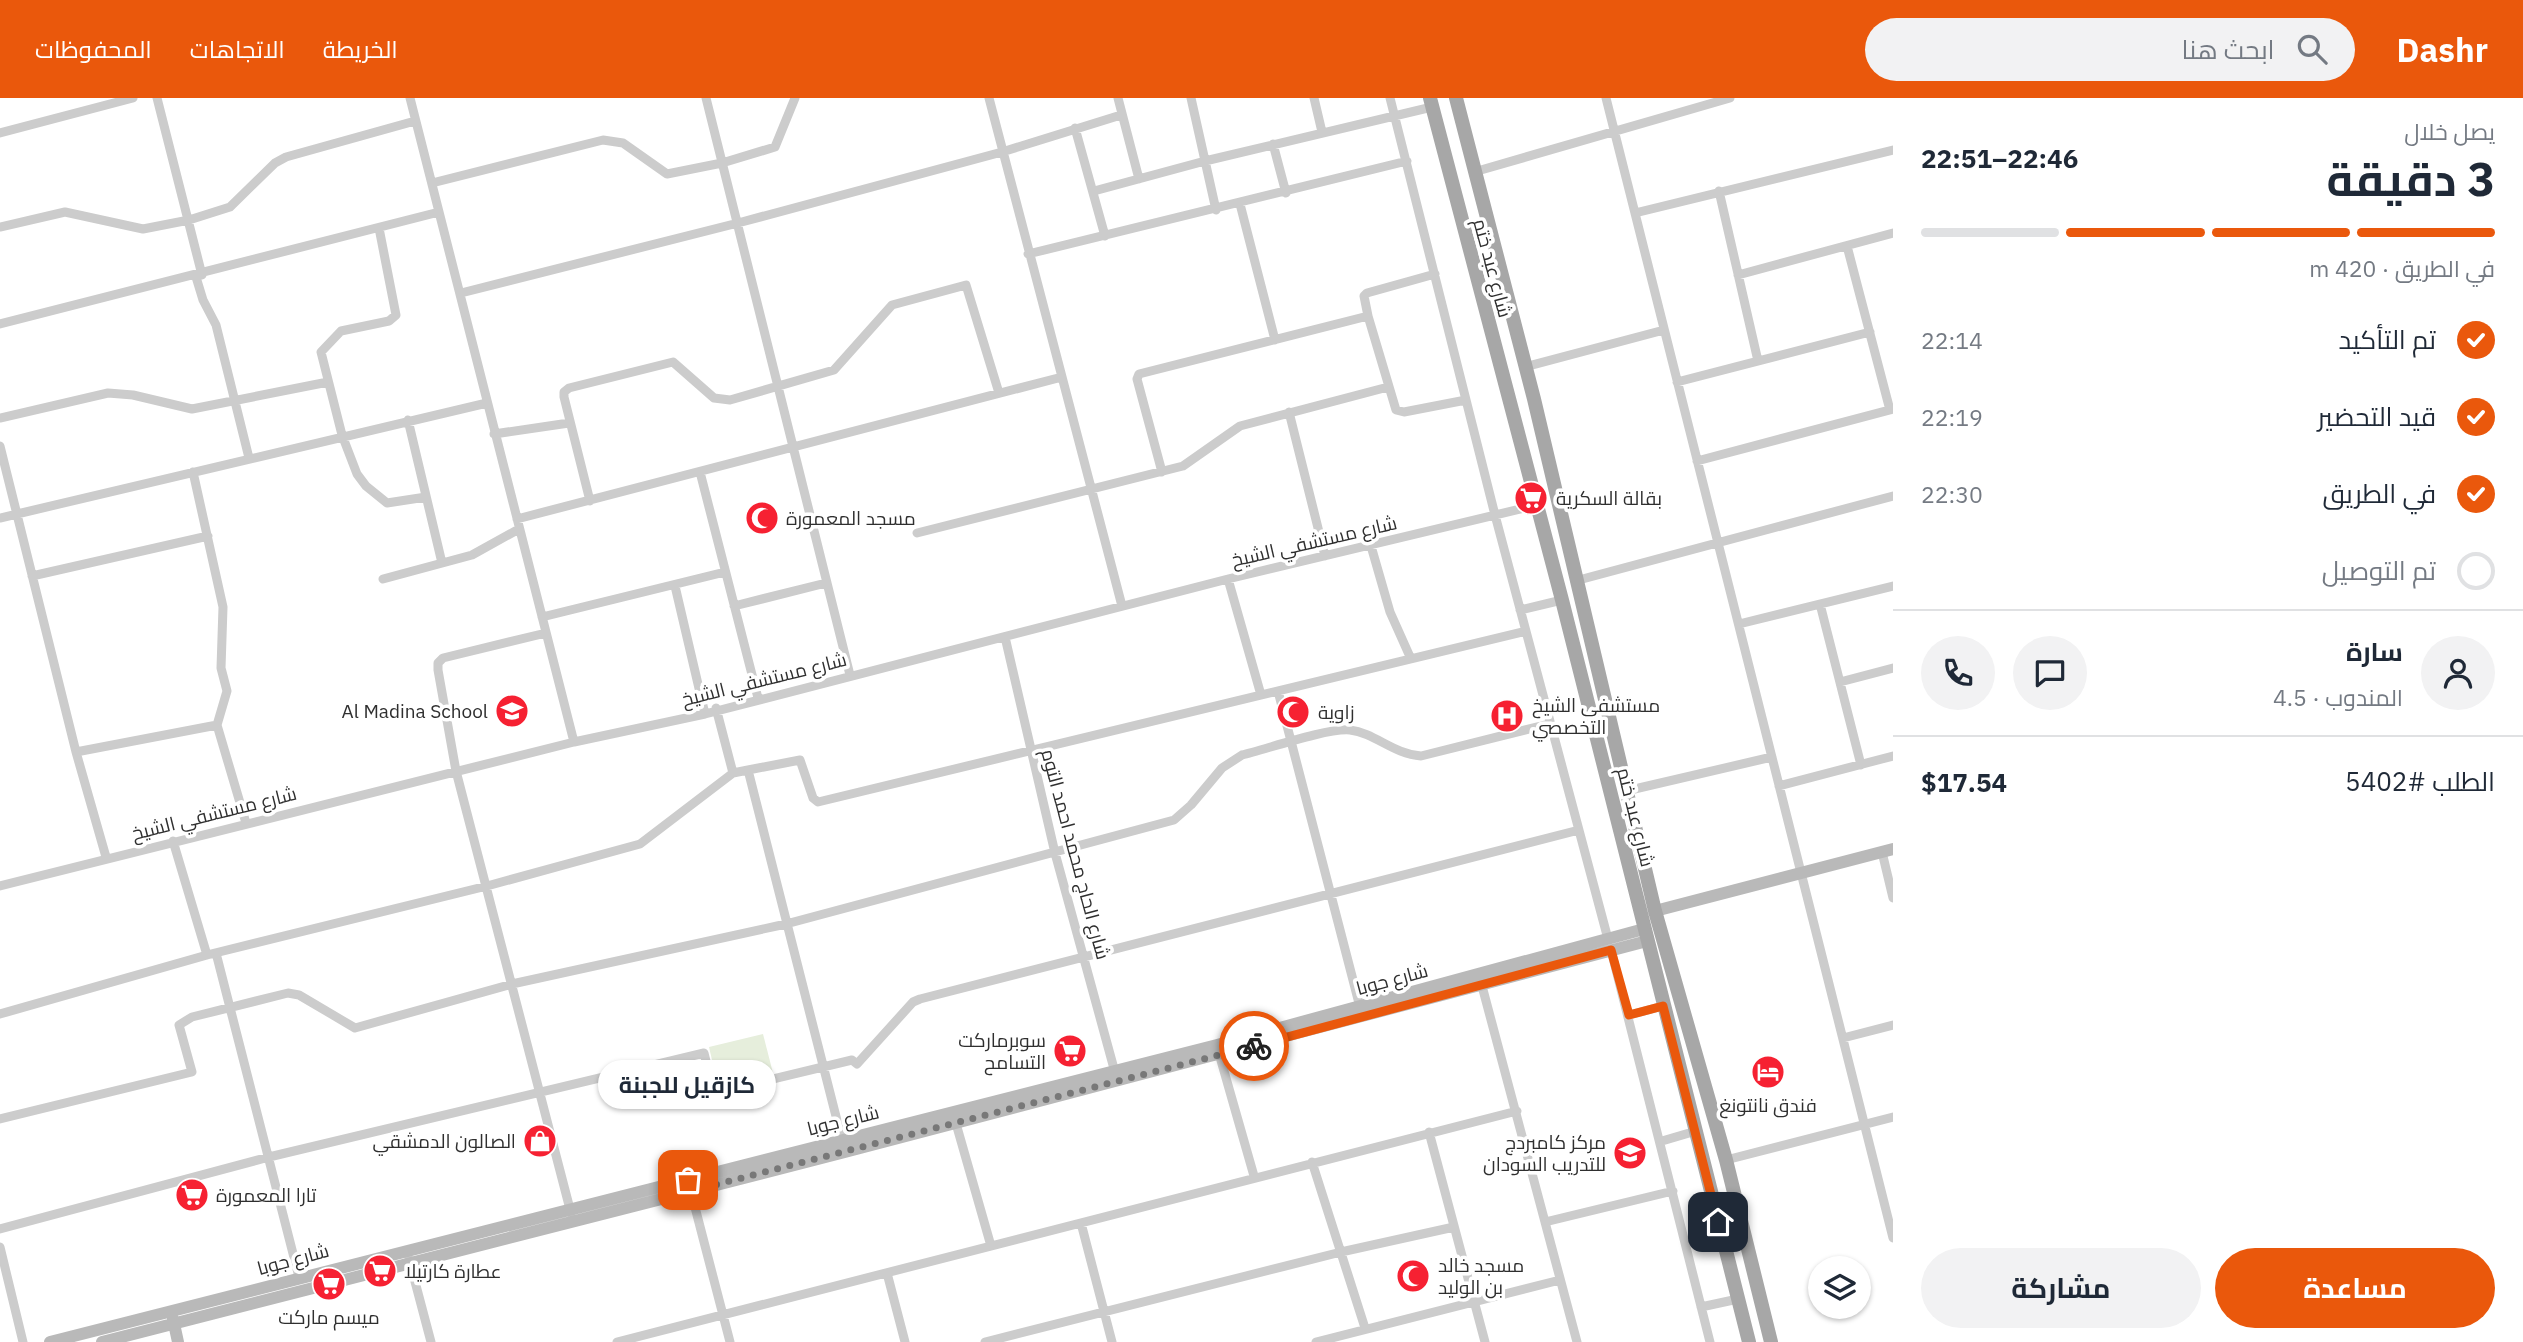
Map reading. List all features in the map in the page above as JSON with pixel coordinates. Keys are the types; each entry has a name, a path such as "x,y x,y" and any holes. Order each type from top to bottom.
{"main road":[{"name":"شارع عبد ختم","path":"1456,98 1534,399 1655,911 1726,1160 1771,1342"},
{"name":"شارع عبد ختم","path":"1431,102 1562,600 1749,1342"},
{"path":"1510,405 1534,399"},
{"path":"1715,1209 1737,1204"},
{"path":"1727,1256 1749,1252"}],"street":[{"path":"0,133 134,98"},
{"path":"157,98 189,220 203,300 216,325 249,457"},
{"path":"410,98 574,742"},
{"path":"706,98 850,675"},
{"path":"432,183 603,140 624,143 667,174 722,163 775,147 795,98"},
{"path":"989,98 1122,606"},
{"path":"1118,98 1139,178"},
{"path":"1191,98 1216,210"},
{"path":"1314,98 1322,132"},
{"path":"1390,98 1549,724 1662,1141 1710,1342"},
{"path":"1606,98 1893,1238"},
{"path":"1474,172 1730,98"},
{"path":"1094,191 1273,144 1395,116 1431,102"},
{"path":"461,293 738,223 1002,152 1121,115"},
{"path":"0,227 65,212 143,229 189,220 230,207 275,163 286,157 415,121"},
{"path":"1075,128 1105,236"},
{"path":"1273,144 1286,193"},
{"path":"1635,213 1893,150"},
{"path":"1028,254 1286,193 1407,161"},
{"path":"1719,191 1758,361"},
{"path":"1240,204 1275,340"},
{"path":"0,324 199,276 439,212"},
{"path":"379,229 396,315 389,321 341,331 321,352 342,435 362,481 387,503 426,497"},
{"path":"1738,275 1893,233"},
{"path":"1698,461 1891,409 1847,246"},
{"path":"1435,274 1367,293 1364,296 1368,316 1388,387 1400,413 1466,400"},
{"path":"590,501 569,423 564,392 569,388 666,362 679,364 714,398 722,401 778,387 834,370 892,305 966,285 999,393"},
{"path":"1162,472 1137,376 1368,316"},
{"path":"1525,367 1664,330"},
{"path":"1678,382 1870,332"},
{"path":"517,519 1062,377"},
{"path":"0,418 122,392 192,410 328,382"},
{"path":"917,533 1162,472 1191,462 1240,426 1388,387"},
{"path":"0,518 342,435 487,403"},
{"path":"1289,412 1325,556"},
{"path":"408,420 442,563"},
{"path":"494,434 569,423"},
{"path":"0,446 76,752 106,857"},
{"path":"193,472 223,607 221,668 227,691 217,725 246,823"},
{"path":"700,472 758,698"},
{"path":"1575,581 1893,496"},
{"name":"شارع مستشفي الشيخ","path":"0,886 106,857 574,742 705,714 716,708 1228,579 1537,505"},
{"path":"383,579 472,555 519,530"},
{"path":"33,576 208,536"},
{"path":"1371,546 1390,612 1411,659"},
{"path":"542,617 725,572"},
{"path":"1228,579 1261,695"},
{"path":"734,606 827,583"},
{"path":"675,586 705,714"},
{"path":"1739,624 1893,586"},
{"path":"1520,610 1562,600"},
{"path":"1820,604 1861,765"},
{"path":"0,1014 211,954 487,886 640,844 733,774 748,770 800,760 813,799 818,802 1526,631"},
{"path":"546,633 443,658 438,663 456,771 572,1215"},
{"name":"شارع الحاج محمد احمد التوم","path":"1005,637 1055,853 1116,1075"},
{"path":"1840,682 1893,668"},
{"path":"1278,691 1360,1007"},
{"path":"716,708 733,774"},
{"path":"0,1119 192,1072 179,1025 192,1017 230,1007 294,994 355,1028 512,985 786,924 1174,820 1229,762 1242,755 1350,730 1407,755 1422,756 1549,724"},
{"path":"76,752 217,725"},
{"path":"1779,786 1893,756"},
{"path":"1626,791 1772,757"},
{"path":"748,770 842,1140"},
{"path":"0,1229 269,1157 704,1053 714,1093 824,1069 852,1060 857,1064 913,1002 920,999 1579,830"},
{"path":"173,841 230,1007 299,1278"},
{"path":"1655,911 1887,850 1893,898"},
{"name":"شارع جوبا","path":"50,1342 172,1318 1116,1075 1482,986 1645,935"},
{"name":"شارع جوبا","path":"1218,1050 1360,1007 1610,945"},
{"path":"1482,986 1577,1342"},
{"path":"1629,1015 1663,1006"},
{"path":"1843,1038 1893,1025"},
{"path":"1218,1050 1254,1176"},
{"path":"617,1342 1254,1176 1517,1111"},
{"path":"955,1117 990,1246"},
{"name":"شارع جوبا","path":"810,1155 842,1140 955,1117"},
{"path":"1726,1160 1893,1117"},
{"path":"1662,1141 1696,1131"},
{"path":"1429,1132 1485,1342"},
{"path":"1312,1162 1365,1328"},
{"path":"690,1185 730,1342"},
{"path":"1545,1222 1673,1191"},
{"path":"1081,1223 1112,1342"},
{"path":"985,1342 1341,1252 1454,1227"},
{"path":"0,1247 23,1342"},
{"path":"408,1257 431,1342"},
{"path":"887,1273 905,1342"},
{"name":"شارع جوبا","path":"102,1342 299,1278 336,1275"},
{"path":"1316,1342 1560,1280"},
{"path":"1702,1307 1738,1299"},
{"path":"172,1318 178,1342"}],"green space":[{"path":"763,1034 773,1073 718,1086 709,1047"}],"way so far":[{"path":"688,1180 691,1191 1254,1046"}],"place":[{"name":"بقالة السكرية","path":"1531,498"},
{"name":"مسجد المعمورة","path":"762,518"},
{"name":"Al Madina School","path":"512,711"},
{"name":"زاوية","path":"1293,712"},
{"name":"مستشفى الشيخ التخصصي","path":"1507,716"},
{"name":"سوبرماركت التسامح","path":"1070,1051"},
{"name":"فندق نانتونغ","path":"1768,1072"},
{"name":"الصالون الدمشقي","path":"540,1141"},
{"name":"مركز كامبردج للتدريب السودان","path":"1630,1153"},
{"name":"كازقيل للجبنة","path":"688,1180"},
{"name":"تارا المعمورة","path":"192,1195"},
{"name":"عطارة كارتيلا","path":"380,1271"},
{"name":"مسجد خالد بن الوليد","path":"1413,1276"},
{"name":"ميسم ماركت","path":"329,1284"}],"route":[{"path":"1254,1046 1611,950 1629,1015 1663,1006 1718,1222"}]}
